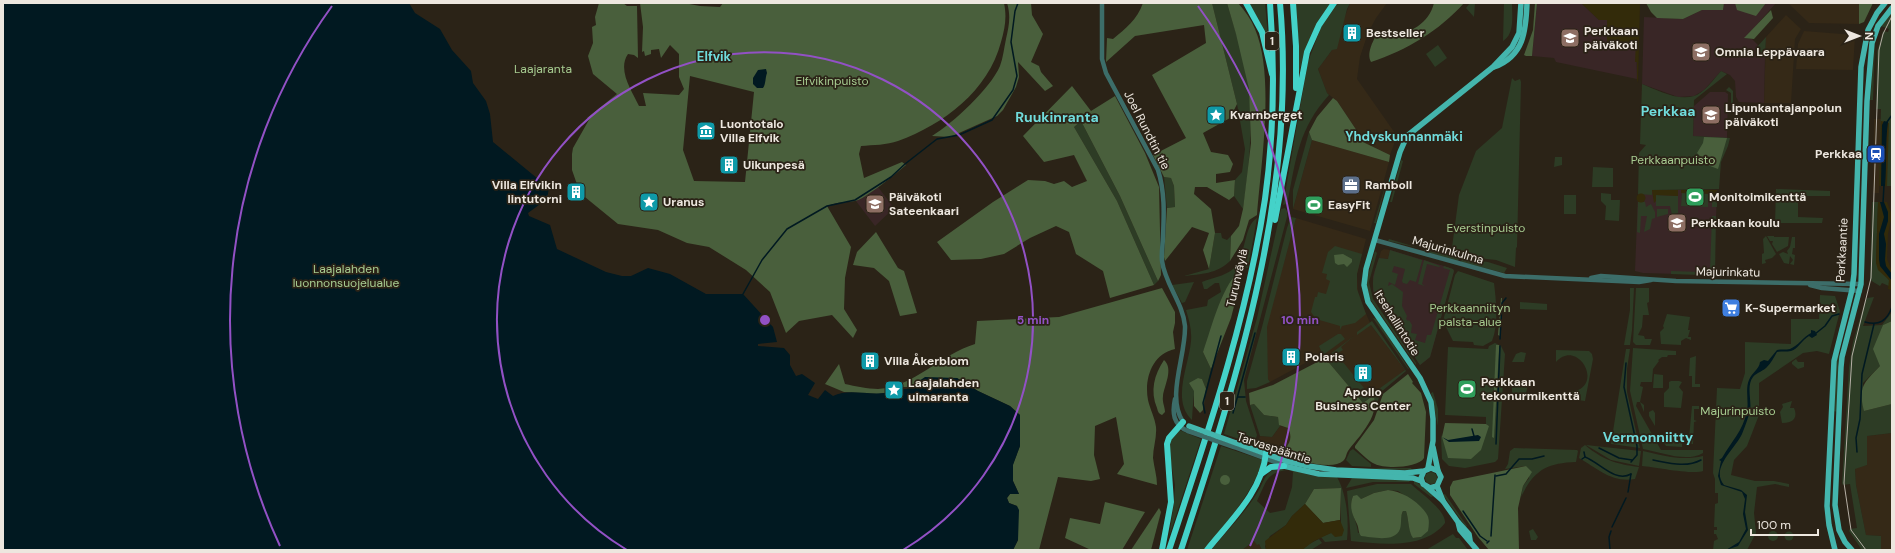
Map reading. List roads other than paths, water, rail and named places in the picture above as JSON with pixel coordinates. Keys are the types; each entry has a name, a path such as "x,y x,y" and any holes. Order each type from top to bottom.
{"highway":[{"path":"1246,3 1262,32 1268,63 1274,80"},
{"name":"Turunväylä","path":"1169,550 1217,400 1255,254 1265,199 1270,156 1274,80 1270,3"},
{"name":"Turunväylä","path":"1180,550 1206,472 1233,380 1266,250 1276,191 1283,109 1284,71 1280,3"},
{"path":"1292,3 1296,46 1295,109"},
{"path":"1266,250 1272,238 1304,64 1310,44 1319,25 1334,3"},
{"path":"1162,550 1172,497 1167,444 1169,438 1180,424"},
{"path":"1207,550 1245,503 1261,474 1265,456"},
{"path":"1261,474 1271,467 1284,466"}],"main road":[{"name":"Itsehallintotie","path":"1438,471 1433,441 1432,411 1428,392 1368,302 1365,293 1366,269 1400,152 1407,136 1493,67 1516,41 1519,33 1521,3"},
{"name":"Itsehallintotie","path":"1493,67 1506,60 1521,43 1526,28 1527,3"},
{"name":"Perkkaantie","path":"1835,550 1829,525 1827,506 1834,361 1852,290 1861,67 1868,30 1877,13 1885,3"},
{"name":"Perkkaantie","path":"1850,548 1839,530 1835,505 1842,358 1861,284 1869,65 1874,35 1880,22 1892,8"},
{"name":"Tarvaspääntie","path":"1180,424 1189,429 1265,456 1336,472"},
{"name":"Itsehallintotie","path":"1426,470 1433,441"},
{"name":"Tarvaspääntie","path":"1284,466 1306,472 1352,473 1413,478 1421,481"},
{"path":"1427,487 1432,488 1437,486 1441,479 1438,471 1426,470 1421,476 1421,481 1427,487 1443,501 1458,522 1469,534 1470,540 1477,550"},
{"name":"Tarvaspääntie","path":"1352,473 1405,473 1426,470"},
{"path":"1437,486 1443,501"},
{"path":"1835,550 1840,545 1850,548"}],"street":[{"name":"Joel Rundtin tie","path":"1102,3 1102,59 1106,73 1158,170 1162,182 1164,203 1162,259 1168,284 1180,305 1185,325 1184,344 1176,395 1180,424"},
{"name":"Majurinkulma","path":"1375,240 1493,273 1517,276"},
{"name":"Majurinkatu","path":"1517,276 1591,278 1601,276 1651,280 1861,284"},
{"name":"Majurinkatu","path":"1806,284 1822,288 1860,291"},
{"name":"Tarvaspääntie","path":"1265,456 1284,466"}],"water":[{"name":"Laajalahden luonnonsuojelualue","path":"3,3 409,3 415,13 440,29 452,50 471,71 473,83 486,101 490,114 493,142 549,188 547,199 528,213 529,216 550,225 557,249 606,272 622,276 631,276 648,268 670,274 706,294 743,294 773,327 777,342 758,344 758,346 784,348 790,355 790,365 796,376 802,374 815,383 808,395 818,399 825,390 833,396 847,392 885,393 893,391 896,394 896,389 907,389 925,377 957,378 978,391 1010,406 1020,415 1020,446 1013,465 1013,481 1019,494 1010,494 1007,498 1009,503 1017,506 1019,510 1018,540 1013,550 3,550"},
{"path":"766,69 767,73 764,86 763,88 757,88 753,84 753,78 758,70"},
{"path":"1884,121 1888,122 1886,178 1885,186 1881,186 1882,125"},
{"path":"1880,202 1884,202 1888,212 1888,221 1884,234 1886,244 1885,260 1886,266 1892,274 1892,281 1880,266 1879,234 1884,217"},
{"path":"1811,330 1815,331 1817,335 1812,338 1809,336 1793,350 1777,352 1764,370 1755,375 1751,381 1750,411 1747,420 1739,440 1725,459 1720,472 1720,479 1724,485 1741,490 1747,495 1745,512 1748,530 1738,546 1726,550 1739,542 1746,529 1743,514 1745,499 1742,492 1721,485 1718,476 1721,461 1719,460 1722,458 1743,425 1747,407 1747,387 1749,380 1760,362 1764,360 1768,361 1777,350 1793,348 1811,333"},
{"path":"1478,435 1481,437 1479,441 1449,442 1442,437 1448,440"}],"waterway":[{"path":"743,294 762,260 787,229 827,206 855,200 891,177 937,139 959,135 992,120 1013,90 1017,76 1011,42 1015,11 1018,3"},
{"path":"1887,122 1892,115"},
{"path":"1883,203 1884,185"},
{"path":"1500,339 1502,303 1506,298"},
{"path":"1865,322 1878,323 1882,321 1888,316 1892,307"},
{"path":"1815,334 1825,326 1832,316 1839,314"},
{"path":"1857,452 1856,438 1860,419 1862,374 1874,324"},
{"path":"1233,413 1255,333"},
{"path":"1205,413 1203,403 1221,336"},
{"path":"1496,444 1500,346"},
{"path":"1626,363 1624,387 1637,446 1637,455 1631,462"},
{"path":"1238,397 1245,397"},
{"path":"1472,429 1474,436"},
{"path":"1599,448 1619,458 1632,460"},
{"path":"1584,452 1585,457"},
{"path":"1496,476 1506,474 1519,459 1532,459 1544,456"},
{"path":"1582,459 1585,457 1607,471 1619,476 1631,474"},
{"path":"1653,460 1683,464 1689,464 1701,460"},
{"path":"1628,492 1631,474"},
{"path":"1491,536 1495,475"},
{"path":"1612,527 1626,498"},
{"path":"1463,511 1480,536 1487,541"},
{"path":"1610,550 1609,537 1611,531"}],"tram line":[{"path":"1866,550 1851,530 1844,483 1852,356 1871,278 1879,50 1883,34 1892,16"}],"place":[{"name":"Bestseller","path":"1352,33"},
{"name":"Perkkaan päiväkoti","path":"1570,38"},
{"name":"Omnia Leppävaara","path":"1701,52"},
{"name":"Kvarnberget","path":"1216,115"},
{"name":"Lipunkantajanpolun päiväkoti","path":"1711,115"},
{"name":"Luontotalo Villa Elfvik","path":"706,131"},
{"name":"Perkkaa","path":"1876,154"},
{"name":"Uikunpesä","path":"729,165"},
{"name":"Ramboll","path":"1351,185"},
{"name":"Villa Elfvikin lintutorni","path":"576,192"},
{"name":"Monitoimikenttä","path":"1695,197"},
{"name":"Uranus","path":"649,202"},
{"name":"Päiväkoti Sateenkaari","path":"875,204"},
{"name":"EasyFit","path":"1314,205"},
{"name":"Perkkaan koulu","path":"1677,223"},
{"name":"K-Supermarket","path":"1731,308"},
{"name":"Polaris","path":"1291,357"},
{"name":"Villa Åkerblom","path":"870,361"},
{"name":"Apollo Business Center","path":"1363,373"},
{"name":"Perkkaan tekonurmikenttä","path":"1467,389"},
{"name":"Laajalahden uimaranta","path":"894,390"}],"district":[{"name":"Elfvik","path":"714,56"},
{"name":"Perkkaa","path":"1668,111"},
{"name":"Ruukinranta","path":"1057,117"},
{"name":"Yhdyskunnanmäki","path":"1404,136"},
{"name":"Vermonniitty","path":"1648,437"}],"park label":[{"name":"Laajaranta","path":"543,69"},
{"name":"Elfvikinpuisto","path":"832,81"},
{"name":"Perkkaanpuisto","path":"1673,160"},
{"name":"Everstinpuisto","path":"1486,228"},
{"name":"Perkkaanniityn palsta-alue","path":"1470,315"},
{"name":"Majurinpuisto","path":"1738,411"}]}
